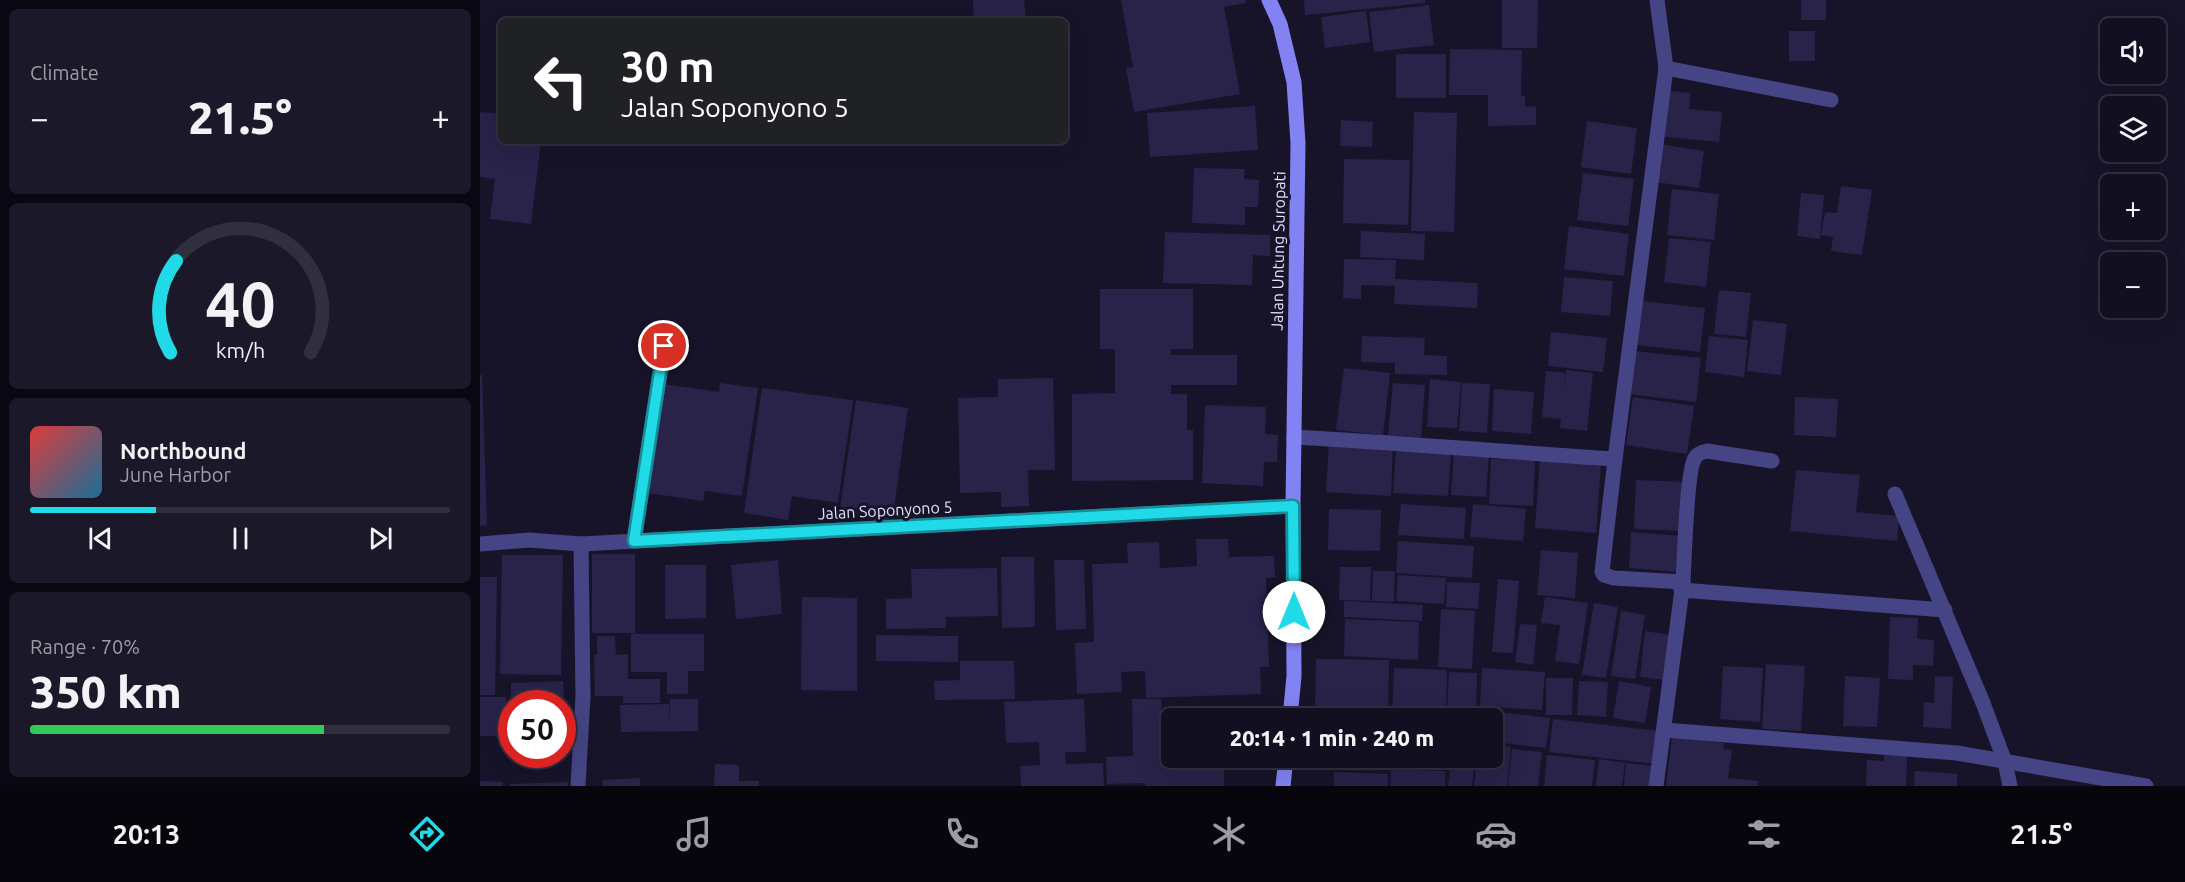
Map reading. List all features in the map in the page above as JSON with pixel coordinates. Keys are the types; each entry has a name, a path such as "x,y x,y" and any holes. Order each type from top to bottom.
{"main road":[{"name":"Jalan Untung Suropati","path":"1269,0 1280,24 1294,82 1298,143 1293,506 1294,676 1291,708"},
{"path":"1283,786 1285,768"}],"street":[{"path":"1657,0 1666,68 1602,572 1614,578 1682,586 1945,610"},
{"path":"1666,68 1831,100"},
{"path":"634,541 664,346"},
{"path":"1294,437 1615,459"},
{"path":"1656,786 1682,586 1690,481 1694,459 1707,451 1772,461"},
{"path":"1895,494 1945,610 2005,762 2010,786"},
{"name":"Jalan Soponyono 5","path":"480,544 529,540 581,544 1293,506"},
{"path":"578,786 583,697 581,544"},
{"path":"1664,730 1958,753 2146,786"}],"building":[{"path":"973,0 1024,0 1026,18 974,18"},
{"path":"1121,0 1245,0 1245,3 1224,7 1240,94 1134,112 1126,68 1133,67"},
{"path":"1304,0 1425,0 1425,3 1305,15"},
{"path":"1502,0 1538,0 1537,48 1502,48"},
{"path":"1801,0 1826,0 1826,20 1801,20"},
{"path":"1429,5 1434,45 1374,52 1369,12"},
{"path":"1366,11 1370,42 1325,48 1321,17"},
{"path":"1789,31 1815,31 1815,61 1789,61"},
{"path":"1450,49 1522,50 1521,96 1525,96 1525,107 1536,106 1536,125 1488,126 1488,95 1449,95"},
{"path":"1396,54 1446,54 1446,98 1396,98"},
{"path":"1663,90 1690,93 1689,109 1722,112 1719,142 1659,136"},
{"path":"1255,106 1258,150 1150,157 1147,113"},
{"path":"480,112 498,114 498,144 541,144 531,224 490,219 495,179 480,177"},
{"path":"1414,112 1457,113 1454,232 1411,231"},
{"path":"1341,120 1373,122 1372,147 1340,146"},
{"path":"1587,121 1637,128 1631,174 1581,167"},
{"path":"1659,144 1704,151 1699,188 1654,182"},
{"path":"1344,159 1410,160 1408,225 1343,223"},
{"path":"1194,168 1245,169 1244,179 1259,180 1258,207 1245,207 1245,225 1192,223"},
{"path":"1583,173 1634,179 1628,226 1577,220"},
{"path":"1841,186 1872,190 1862,255 1831,251 1833,237 1821,235 1825,212 1837,213"},
{"path":"1672,189 1719,194 1714,240 1667,235"},
{"path":"1801,193 1824,195 1820,239 1797,236"},
{"path":"1569,226 1629,234 1624,276 1564,269"},
{"path":"1361,231 1425,234 1424,260 1360,257"},
{"path":"1165,232 1270,235 1270,256 1253,255 1252,285 1163,283"},
{"path":"1669,238 1711,242 1706,287 1664,282"},
{"path":"1344,259 1396,260 1395,279 1478,283 1477,308 1394,304 1395,286 1361,285 1361,299 1343,298"},
{"path":"1564,277 1613,281 1610,316 1561,312"},
{"path":"1100,289 1193,289 1193,349 1171,349 1171,355 1237,355 1237,385 1171,385 1171,394 1187,394 1187,430 1193,430 1193,480 1072,481 1072,394 1115,393 1115,349 1100,349"},
{"path":"1719,290 1751,293 1746,337 1714,334"},
{"path":"1642,301 1705,308 1700,352 1637,345"},
{"path":"1753,320 1787,324 1781,375 1747,371"},
{"path":"1551,332 1607,338 1603,372 1548,366"},
{"path":"1362,336 1425,338 1424,355 1447,356 1447,375 1395,374 1395,363 1361,362"},
{"path":"1709,336 1748,340 1744,377 1705,372"},
{"path":"1634,351 1701,358 1696,402 1629,394"},
{"path":"1344,368 1390,373 1383,435 1336,430"},
{"path":"1566,370 1593,373 1587,431 1560,428 1561,419 1542,417 1546,371 1565,373 1564,391"},
{"path":"480,375 482,375 487,525 480,526"},
{"path":"1053,378 1055,470 1028,470 1029,506 1001,507 1001,492 960,493 958,398 998,397 998,379"},
{"path":"1430,379 1461,382 1457,428 1427,427"},
{"path":"720,383 758,388 742,496 705,491 703,501 648,493 664,384 719,392"},
{"path":"1393,383 1425,385 1421,438 1388,435"},
{"path":"1462,383 1490,384 1487,433 1459,431"},
{"path":"762,388 853,400 838,503 792,496 788,520 744,513"},
{"path":"1494,389 1534,392 1531,434 1492,431"},
{"path":"1633,397 1694,406 1687,454 1626,445"},
{"path":"1795,397 1838,399 1836,437 1794,435"},
{"path":"856,400 908,408 892,523 839,515"},
{"path":"1205,405 1266,407 1265,434 1278,435 1277,462 1264,462 1263,486 1202,483"},
{"path":"1329,441 1393,444 1391,496 1326,492"},
{"path":"1396,450 1451,453 1448,496 1393,493"},
{"path":"1454,451 1489,453 1486,497 1451,495"},
{"path":"1491,459 1535,461 1533,506 1489,504"},
{"path":"1540,459 1601,463 1596,533 1535,528"},
{"path":"1796,470 1860,475 1856,512 1899,516 1897,541 1790,531"},
{"path":"1636,480 1686,482 1683,531 1634,529"},
{"path":"1401,504 1466,508 1464,539 1398,535"},
{"path":"1473,504 1526,509 1523,541 1470,537"},
{"path":"1329,509 1381,510 1380,551 1328,550"},
{"path":"1631,532 1682,536 1679,572 1629,568"},
{"path":"1196,539 1228,539 1229,557 1274,556 1275,577 1266,578 1269,667 1260,667 1261,694 1146,698 1145,671 1121,672 1122,692 1077,694 1075,643 1094,642 1092,564 1128,563 1127,543 1159,542 1160,568 1197,566"},
{"path":"1398,541 1474,546 1472,578 1396,573"},
{"path":"1541,550 1578,553 1575,598 1537,595"},
{"path":"592,554 635,554 635,633 592,633"},
{"path":"502,555 563,555 561,675 500,674"},
{"path":"1001,557 1034,557 1035,627 1002,628"},
{"path":"778,560 782,614 736,619 731,565"},
{"path":"1054,560 1084,560 1086,629 1056,630"},
{"path":"665,565 706,565 706,618 665,619"},
{"path":"1340,567 1371,567 1370,601 1339,600"},
{"path":"997,568 998,616 946,617 946,628 886,629 886,599 912,598 911,569"},
{"path":"1373,571 1395,571 1394,602 1372,601"},
{"path":"1398,575 1446,578 1444,604 1396,601"},
{"path":"480,577 497,577 495,695 480,695"},
{"path":"1498,579 1519,581 1513,653 1492,652"},
{"path":"1447,582 1480,583 1478,609 1446,607"},
{"path":"802,597 857,598 857,691 801,690"},
{"path":"1545,597 1588,603 1579,664 1555,661 1560,625 1541,623"},
{"path":"1344,601 1423,605 1422,621 1344,617"},
{"path":"1594,603 1618,607 1606,678 1582,675"},
{"path":"1441,609 1475,611 1472,669 1438,667"},
{"path":"1621,611 1645,615 1635,679 1611,676"},
{"path":"1890,617 1918,618 1917,639 1934,640 1933,666 1913,665 1913,680 1888,679"},
{"path":"1345,619 1419,622 1418,660 1344,656"},
{"path":"1520,624 1537,625 1533,665 1515,662"},
{"path":"1645,631 1670,635 1665,680 1640,677"},
{"path":"631,634 704,634 704,671 688,671 688,694 667,694 667,672 631,672"},
{"path":"876,635 958,636 958,662 876,661"},
{"path":"597,636 615,636 616,655 628,654 628,679 660,679 660,703 623,703 623,696 595,696 594,655 597,655"},
{"path":"1316,659 1389,660 1388,708 1315,708"},
{"path":"960,661 1014,661 1015,699 935,700 934,681 960,680"},
{"path":"1766,664 1805,666 1801,731 1762,729"},
{"path":"1723,666 1763,668 1760,722 1720,719"},
{"path":"1394,668 1447,670 1446,708 1392,708"},
{"path":"1482,668 1545,672 1542,710 1480,706"},
{"path":"1449,672 1477,673 1476,708 1447,708"},
{"path":"1845,676 1880,678 1877,727 1843,726"},
{"path":"1935,676 1953,677 1951,729 1923,727 1924,702 1934,703"},
{"path":"1546,678 1573,678 1572,715 1546,715"},
{"path":"563,681 563,690 511,690 511,683"},
{"path":"1579,681 1608,682 1606,717 1577,715"},
{"path":"1619,681 1651,687 1645,723 1613,718"},
{"path":"480,697 498,697 498,736 480,736"},
{"path":"670,699 698,699 698,731 621,732 620,705 669,704 670,724"},
{"path":"1084,699 1086,752 1065,752 1066,764 1103,763 1104,786 1021,786 1020,766 1040,765 1039,742 1006,743 1004,702"},
{"path":"1132,699 1161,699 1161,768 1224,768 1224,786 1107,784 1106,757 1133,756"},
{"path":"1503,713 1550,718 1546,748 1503,743"},
{"path":"1553,719 1660,731 1656,764 1549,752"},
{"path":"1672,736 1724,743 1723,749 1732,750 1728,778 1758,781 1758,786 1666,786"},
{"path":"1503,746 1511,747 1507,786 1474,786 1476,768 1503,768"},
{"path":"1512,749 1542,752 1538,786 1508,786"},
{"path":"1547,755 1595,760 1592,786 1544,786"},
{"path":"1884,755 1907,756 1906,786 1866,786 1867,760 1884,761"},
{"path":"1599,759 1625,763 1622,786 1596,786"},
{"path":"1626,763 1654,766 1652,786 1624,786"},
{"path":"715,764 739,765 739,781 759,781 759,786 714,786"},
{"path":"1411,768 1448,768 1448,770"},
{"path":"1450,768 1474,768 1472,786 1448,786"},
{"path":"1391,770 1445,771 1445,786 1390,786"},
{"path":"1915,771 1957,774 1957,786 1914,786"},
{"path":"1334,772 1388,774 1388,786 1334,786"},
{"path":"640,778 640,786 603,786 602,780"},
{"path":"480,781 503,782 503,786 480,786"},
{"path":"568,782 568,786 510,786 510,784"}],"route":[{"path":"664,346 634,541 1293,506 1294,612"}]}
